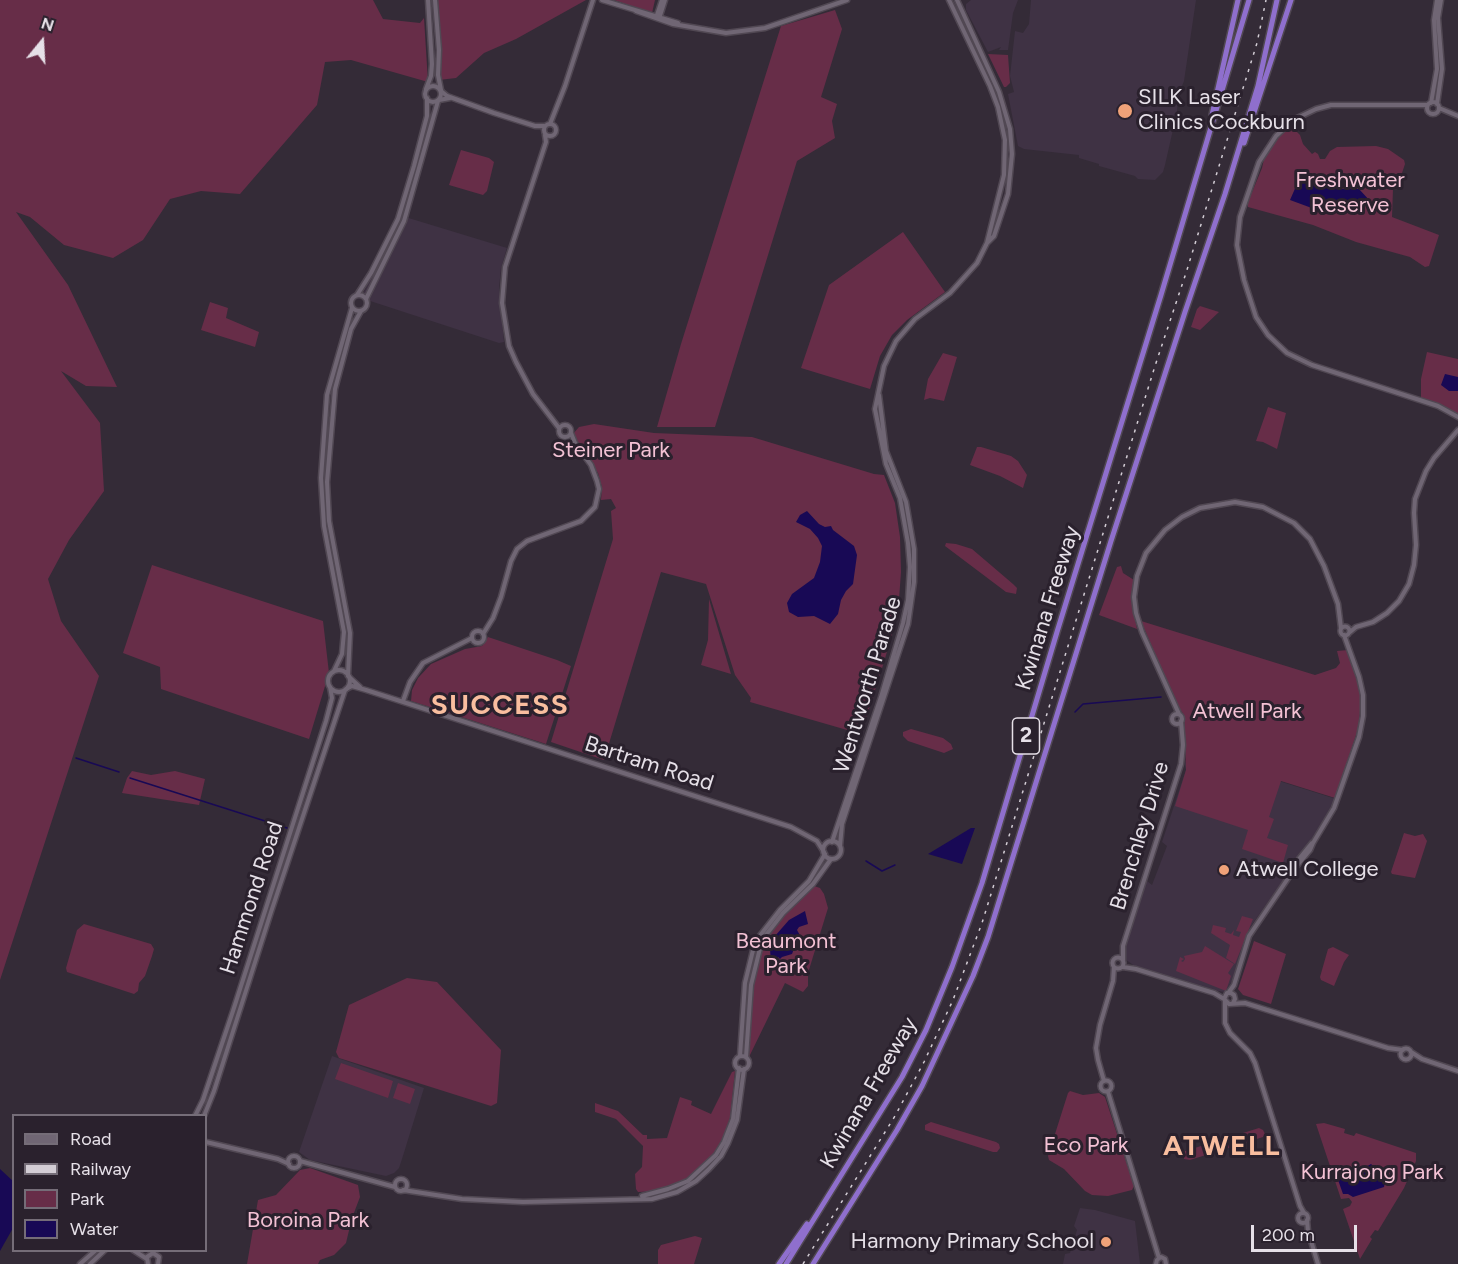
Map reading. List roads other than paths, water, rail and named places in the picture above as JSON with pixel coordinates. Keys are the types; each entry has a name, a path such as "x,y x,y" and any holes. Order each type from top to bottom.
{"highway":[{"path":"1207,142 1238,0"},
{"name":"Kwinana Freeway","path":"786,1264 879,1115 926,1030 952,966 978,894 1249,0"},
{"name":"Kwinana Freeway","path":"813,1264 922,1086 973,976 1002,895 1125,496 1237,158 1258,86 1277,0"},
{"path":"1237,158 1257,107 1291,0"},
{"name":"2","path":"779,1264 814,1214 821,1208"}],"street":[{"path":"428,0 432,64 431,76 426,89 427,116 398,219 371,273 351,301 352,308 327,395 321,478 324,526 344,632 342,654 328,680 330,687 336,692 346,690 350,682 348,675 350,633 329,521 327,482 334,389 351,329 361,311 366,307 366,299 404,221 441,91 438,75 439,50 435,0"},
{"path":"544,131 552,124 593,0"},
{"path":"602,0 684,26 726,33 765,28 847,0"},
{"path":"658,18 663,0"},
{"name":"Wentworth Parade","path":"638,1198 668,1190 688,1181 716,1155 724,1142 733,1119 739,1068 736,1061 740,1056 745,983 755,942 758,935 809,880 824,853 825,846 831,842 881,696 903,623 908,600 909,549 900,498 886,464 874,409 884,366 896,340 915,320 931,309 965,278 977,262 987,243 1003,184 1005,166 1005,140 996,102 949,0"},
{"name":"Wentworth Parade","path":"957,0 1004,105 1012,147 1008,194 994,236 987,243"},
{"path":"1439,0 1442,69 1438,108 1432,114 1429,106 1437,69 1434,32 1439,0"},
{"path":"971,46 978,43"},
{"path":"426,89 434,85 454,99 535,126 551,136"},
{"path":"427,99 430,101 454,99"},
{"path":"1458,116 1429,106 1390,103 1331,105 1316,108 1293,120 1276,136 1259,162 1240,217 1237,245 1241,270 1256,317 1268,335 1287,353 1312,365 1430,403 1456,416 1458,423"},
{"path":"474,640 474,633 481,632 493,618 517,549 527,541 581,521 588,516 595,507 599,489 591,465 575,443 569,426 561,426 533,394 516,362 509,345 502,303 505,267 546,142 556,131 552,124"},
{"path":"544,131 546,142"},
{"path":"357,295 366,299"},
{"path":"352,308 361,311"},
{"name":"Wentworth Parade","path":"404,1190 462,1199 523,1202 652,1199 677,1192 696,1181 716,1162 728,1143 735,1127 744,1069 749,1065 746,1057 751,985 762,940 783,913 813,884 831,859 839,856 842,824 908,624 914,582 914,549 906,502 886,451 879,392"},
{"path":"561,426 559,434 575,443"},
{"path":"565,438 571,433"},
{"path":"1346,630 1373,622 1387,613 1399,601 1409,584 1416,545 1414,513 1418,492 1434,458 1457,433"},
{"path":"1176,715 1182,717 1179,723 1173,721 1176,715 1173,704 1140,626 1134,597 1137,576 1146,553 1164,530 1200,508 1220,503 1246,503 1275,512 1294,523 1310,539 1324,566 1346,630 1363,695 1363,716 1345,782 1334,808 1250,936 1234,985 1225,1000 1225,1023 1230,1033 1250,1053 1255,1063 1299,1206 1302,1214 1307,1216 1308,1230 1318,1264"},
{"path":"403,701 410,682 423,663 474,640 482,642 481,632"},
{"path":"334,671 340,670 348,675"},
{"name":"Bartram Road","path":"348,675 357,685 366,690"},
{"name":"Hammond Road","path":"196,1114 203,1100 233,1011 326,721 332,698 330,687"},
{"name":"Bartram Road","path":"346,690 351,687 403,701 791,827 817,842 824,853"},
{"name":"Hammond Road","path":"205,1114 346,690"},
{"name":"Brenchley Drive","path":"1123,946 1124,961 1119,968 1113,962 1123,946 1181,764 1183,734 1179,723"},
{"name":"Bartram Road","path":"817,842 831,842"},
{"path":"831,842 840,846"},
{"path":"824,853 831,859"},
{"path":"1116,958 1136,969"},
{"path":"1156,1264 1159,1258 1107,1092 1101,1088 1104,1081 1098,1060 1097,1041 1113,981 1119,968 1136,969 1214,993 1232,1003 1245,1003 1391,1049 1407,1049 1422,1059 1458,1071"},
{"path":"1225,1012 1235,996 1234,985"},
{"path":"1214,993 1228,993 1245,1003"},
{"path":"1391,1049 1404,1059 1422,1059"},
{"path":"1401,1056 1403,1050"},
{"path":"1409,1059 1411,1052"},
{"path":"740,1056 746,1057"},
{"path":"739,1068 744,1069"},
{"path":"1104,1081 1111,1085 1107,1092"},
{"path":"207,1141 278,1159 293,1168 300,1163 308,1164 395,1187 398,1190 404,1190 406,1184 401,1179 384,1184"},
{"path":"278,1159 297,1156 300,1163"},
{"path":"289,1164 290,1158"},
{"path":"395,1187 396,1181"},
{"name":"Wentworth Parade","path":"406,1184 415,1191"},
{"path":"1302,1214 1298,1219 1308,1230"},
{"path":"1301,1222 1307,1220"},
{"path":"80,1264 95,1252"},
{"path":"90,1264 104,1252"},
{"path":"134,1252 148,1261 153,1253 158,1255 160,1260 158,1264"},
{"path":"1159,1258 1165,1259 1166,1264"}],"water":[{"path":"1301,175 1330,189 1359,189 1371,202 1328,214 1290,200"},
{"path":"1445,374 1458,377 1458,391 1449,391 1441,385"},
{"path":"807,511 819,524 825,527 831,526 854,546 857,555 853,584 846,591 838,614 830,624 814,616 798,617 789,612 787,603 792,594 814,578 820,562 822,546 818,538 810,529 796,522 800,515"},
{"path":"971,828 975,828 962,864 928,854"},
{"path":"805,911 808,924 797,930 802,939 801,944 795,946 792,954 780,959 778,957 777,964 773,966 770,948 775,936 789,920"},
{"path":"1371,1164 1382,1173 1384,1187 1353,1197 1343,1194 1337,1177 1355,1173"},
{"path":"0,1169 12,1180 12,1230 0,1251"}],"waterway":[{"path":"1075,712 1083,704 1161,697"},
{"path":"76,758 119,772"},
{"path":"130,778 287,828"},
{"path":"866,861 882,871 895,865"}],"railway":[{"path":"803,1264 895,1116 924,1062 953,1000 982,923 1257,43 1266,0"}],"place":[{"name":"SILK Laser Clinics Cockburn","path":"1125,111"},
{"name":"Atwell College","path":"1224,870"},
{"name":"Harmony Primary School","path":"1106,1242"}],"district":[{"name":"SUCCESS","path":"500,706"},
{"name":"ATWELL","path":"1222,1147"}],"park label":[{"name":"Freshwater Reserve","path":"1350,194"},
{"name":"Steiner Park","path":"611,451"},
{"name":"Atwell Park","path":"1247,712"},
{"name":"Beaumont Park","path":"786,954"},
{"name":"Eco Park","path":"1086,1146"},
{"name":"Kurrajong Park","path":"1372,1173"},
{"name":"Boroina Park","path":"308,1221"}]}
